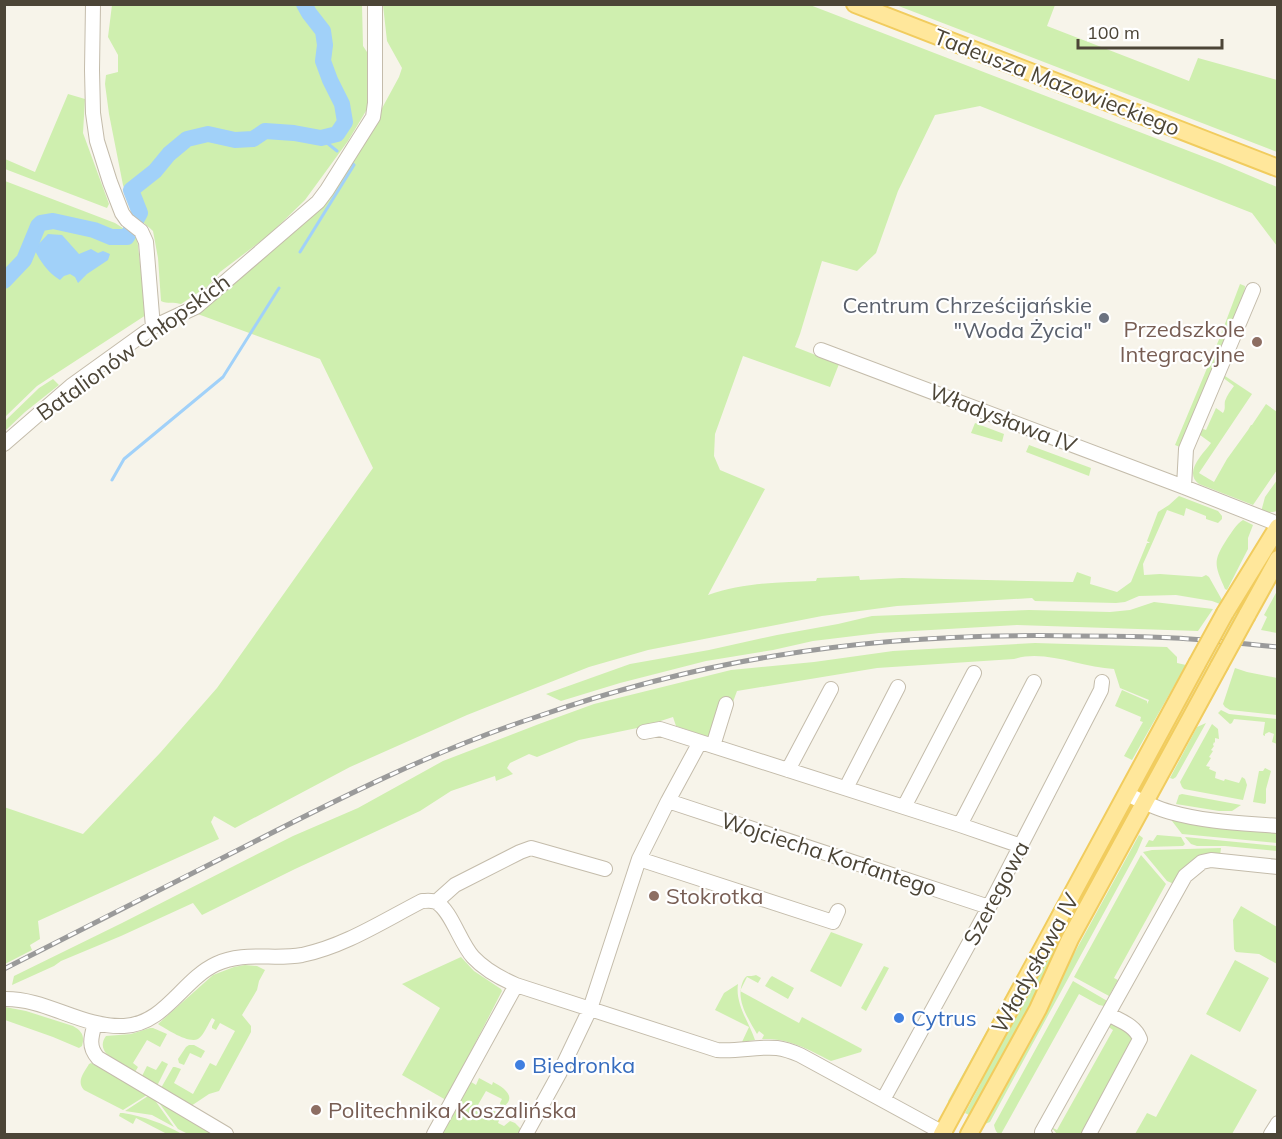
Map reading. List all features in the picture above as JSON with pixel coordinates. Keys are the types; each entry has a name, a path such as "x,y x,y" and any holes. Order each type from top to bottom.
{"main road":[{"name":"Tadeusza Mazowieckiego","path":"855,4 1278,166"},
{"name":"Władysława IV","path":"943,1134 1225,613 1278,525"},
{"name":"Władysława IV","path":"969,1134 1038,1009 1071,939 1144,803 1278,559"}],"street":[{"path":"93,4 92,102 97,141 122,213 141,231 146,243 153,327"},
{"name":"Batalionów Chłopskich","path":"4,444 71,386 153,327 196,307 310,209 327,190 373,117 375,4"},
{"path":"1184,486 1186,449 1253,290"},
{"name":"Władysława IV","path":"821,350 1184,486 1278,525"},
{"path":"904,807 974,673"},
{"path":"960,825 1034,682"},
{"name":"Szeregowa","path":"883,1100 1021,846 1101,690 1102,682"},
{"path":"846,788 898,687"},
{"path":"788,770 831,689"},
{"path":"526,1134 559,1074 590,1009 639,859 668,801 706,744 726,705"},
{"path":"644,732 660,729 1021,846"},
{"path":"1127,794 1170,813 1193,818 1278,826"},
{"name":"Wojciecha Korfantego","path":"668,801 989,907"},
{"path":"436,902 455,885 527,849 535,848 605,869"},
{"path":"639,859 833,921"},
{"path":"1045,1134 1042,1132 1185,876 1192,868 1211,860 1278,867"},
{"path":"4,999 27,1001 95,1023 127,1026 150,1018 161,1011 203,972 225,960 300,955 322,950 422,901 430,900 436,902 446,912 471,955 489,972 516,985 717,1050 768,1047 789,1050 943,1134"},
{"path":"434,1134 516,985"},
{"path":"1089,1134 1140,1039 1137,1031 1130,1025 1108,1014"},
{"path":"95,1023 90,1043 98,1058 226,1134"},
{"path":"1271,1134 1278,1123"}],"green space":[{"path":"112,5 362,5 363,46 369,55 369,106 348,141 305,200 269,235 220,272 208,286 181,304 161,301 158,258 153,231 134,214 123,185 105,84 106,75 118,72 118,55 108,37"},
{"path":"383,5 810,5 1277,187 1277,246 1252,213 980,106 935,115 898,191 876,253 857,271 822,261 795,347 839,364 830,387 743,356 715,434 714,456 720,470 765,489 708,595 748,586 816,581 817,578 859,576 860,580 902,578 1073,582 1077,572 1091,577 1090,584 1117,592 1131,582 1147,543 1150,543 1147,541 1158,512 1179,496 1218,511 1222,519 1218,523 1186,508 1184,516 1167,510 1143,564 1144,575 1202,577 1206,575 1222,600 1220,604 1176,595 1139,596 1116,603 1035,601 1032,598 897,606 822,616 648,650 589,667 467,715 350,767 235,828 214,816 211,822 219,839 38,921 40,939 30,945 32,950 5,964 4,807 83,834 160,753 217,688 373,468 320,359 195,313 263,256 362,145 402,68 387,41"},
{"path":"896,5 1055,5 1047,26 1189,81 1198,58 1277,80 1277,152"},
{"path":"68,94 85,99 83,133 109,204 107,208 5,169 5,159 35,172"},
{"path":"5,181 115,223 137,237 146,315 37,386 5,417"},
{"path":"1240,284 1245,286 1244,298 1182,448 1175,445"},
{"path":"1222,374 1252,394 1199,473 1214,482 1227,459 1266,404 1277,412 1277,470 1253,505 1199,484 1193,474 1196,463 1211,443 1198,431 1200,428 1206,430 1216,408 1223,413 1226,399 1234,386 1222,377"},
{"path":"53,379 59,385 5,431 5,421 39,388"},
{"path":"975,423 1004,434 1002,442 971,433"},
{"path":"1029,445 1091,468 1089,476 1026,452"},
{"path":"1277,480 1277,511 1261,512 1265,497"},
{"path":"1243,520 1253,525 1248,538 1248,549 1227,590 1217,568 1217,558 1232,531"},
{"path":"1268,555 1272,557 1160,764 1156,762"},
{"path":"1277,591 1277,633 1261,630 1267,617 1264,615"},
{"path":"1154,602 1213,609 1198,631 1017,625 879,633 813,641 706,661 561,701 546,694 630,664 872,616 1029,610 1110,612 1130,610"},
{"path":"1035,643 1167,647 1177,657 1177,663 1186,665 1132,760 1124,756 1143,722 1140,721 1141,717 1115,706 1122,690 1147,701 1147,704 1149,700 1120,688 1114,669 1039,656 877,668 737,691 730,710 711,738 676,726 673,717 642,727 579,740 537,757 529,754 510,763 507,768 513,774 496,781 495,776 451,791 420,811 202,915 193,903 12,985 14,976 293,836 358,808 443,761 594,704 731,670 893,651"},
{"path":"1235,668 1277,678 1277,715 1230,710 1225,707 1223,704"},
{"path":"1221,710 1229,714 1277,719 1277,744 1272,742 1274,734 1269,732 1263,735 1265,722 1234,719 1230,724 1218,713"},
{"path":"1206,723 1176,777 1170,778 1197,727"},
{"path":"1212,724 1218,729 1219,739 1215,738 1211,750 1213,751 1209,757 1211,758 1206,766 1216,772 1215,778 1224,781 1225,779 1239,783 1242,777 1245,779 1247,785 1243,800 1182,787 1180,782"},
{"path":"1265,768 1271,771 1266,789 1266,802 1265,804 1253,802 1259,771"},
{"path":"1179,795 1241,805 1232,811 1219,811 1176,804"},
{"path":"1171,818 1277,832 1277,843 1182,834"},
{"path":"1117,823 1125,827 1029,1014 973,1117 965,1113 999,1040"},
{"path":"1139,835 1143,838 1137,852 990,1122 985,1124 982,1122"},
{"path":"1157,835 1181,837 1185,844 1183,846 1145,847 1149,840 1153,841"},
{"path":"1185,837 1277,846 1277,851 1197,846 1191,844"},
{"path":"1221,848 1220,856 1174,884 1167,881 1143,852 1152,850"},
{"path":"1141,855 1166,884 1114,978 1118,980 1109,996 1074,977"},
{"path":"1055,905 1050,925 950,1105 948,1101"},
{"path":"1241,906 1277,927 1277,964 1259,954 1236,952 1234,949 1233,920"},
{"path":"831,932 863,944 841,987 810,971"},
{"path":"461,957 474,971 502,991 446,1100 402,1075 440,1008 402,984"},
{"path":"1235,960 1269,978 1240,1032 1206,1014"},
{"path":"245,965 257,966 265,970 257,990 242,1015 251,1026 251,1032 219,1091 209,1094 191,1106 161,1088 173,1067 181,1069 174,1083 193,1094 210,1063 216,1066 235,1031 220,1023 216,1030 212,1028 215,1020 212,1018 202,1035 194,1040 178,1035 158,1024 213,975"},
{"path":"884,966 889,968 866,1011 861,1008"},
{"path":"756,975 761,978 758,983 747,977 741,989 747,976"},
{"path":"772,976 794,988 788,999 765,986"},
{"path":"1073,981 1109,1002 1104,1006 1099,1005 1079,994 1001,1134 998,1133 994,1125"},
{"path":"738,984 740,1006 755,1040 742,1042 749,1027 715,1010 724,993"},
{"path":"741,991 799,1023 802,1017 862,1049 861,1052 831,1061 789,1042 762,1039 764,1035 759,1031 757,1034 744,1010"},
{"path":"5,1007 73,1026 82,1034 82,1046 79,1048 5,1020"},
{"path":"1115,1023 1134,1036 1085,1134 1057,1134 1051,1127 1057,1130 1113,1030 1107,1026"},
{"path":"150,1028 167,1034 160,1047 147,1040 133,1063 138,1067 135,1072 111,1058 103,1048 106,1036 131,1034"},
{"path":"189,1045 205,1051 201,1058 190,1053 184,1065 179,1063 178,1059"},
{"path":"1191,1054 1257,1090 1232,1134 1135,1134 1147,1113 1156,1117"},
{"path":"162,1061 168,1064 157,1086 142,1076 147,1066 156,1070"},
{"path":"91,1063 147,1095 123,1110 84,1090 81,1080"},
{"path":"479,1078 501,1087 509,1096 509,1100 503,1107 500,1103 502,1099 486,1091 475,1110 481,1114 487,1108 493,1110 500,1118 498,1123 504,1126 510,1121 515,1123 520,1128 520,1134 439,1134 468,1080 476,1085"},
{"path":"148,1096 154,1099 174,1127 152,1115 125,1111"},
{"path":"157,1100 215,1134 188,1134 178,1129"},
{"path":"120,1113 154,1121 182,1134 167,1134 136,1118 133,1124 119,1116"}],"water":[{"path":"48,234 62,235 79,254 91,249 98,253 103,251 110,254 108,260 78,283 70,274 60,280 51,274 34,249"}],"waterway":[{"path":"4,281 24,260 41,223 53,221 94,230 111,237 127,237 140,213 131,190 155,171 169,154 187,139 208,134 235,140 253,139 265,131 321,138 337,134 345,122 342,104 323,61 325,45 323,31 304,4"},
{"path":"321,138 337,151"},
{"path":"300,252 354,165 349,161"},
{"path":"112,480 124,459 223,377 279,288"}],"railway":[{"path":"4,969 315,811 422,761 533,718 652,682 713,667 812,650 925,639 1000,636 1133,636 1278,647"}],"place":[{"name":"Centrum Chrześcijańskie \"Woda Życia\"","path":"1104,318"},
{"name":"Przedszkole Integracyjne","path":"1257,342"},
{"name":"Stokrotka","path":"654,896"},
{"name":"Cytrus","path":"899,1018"},
{"name":"Biedronka","path":"520,1065"},
{"name":"Politechnika Koszalińska","path":"316,1110"}]}
